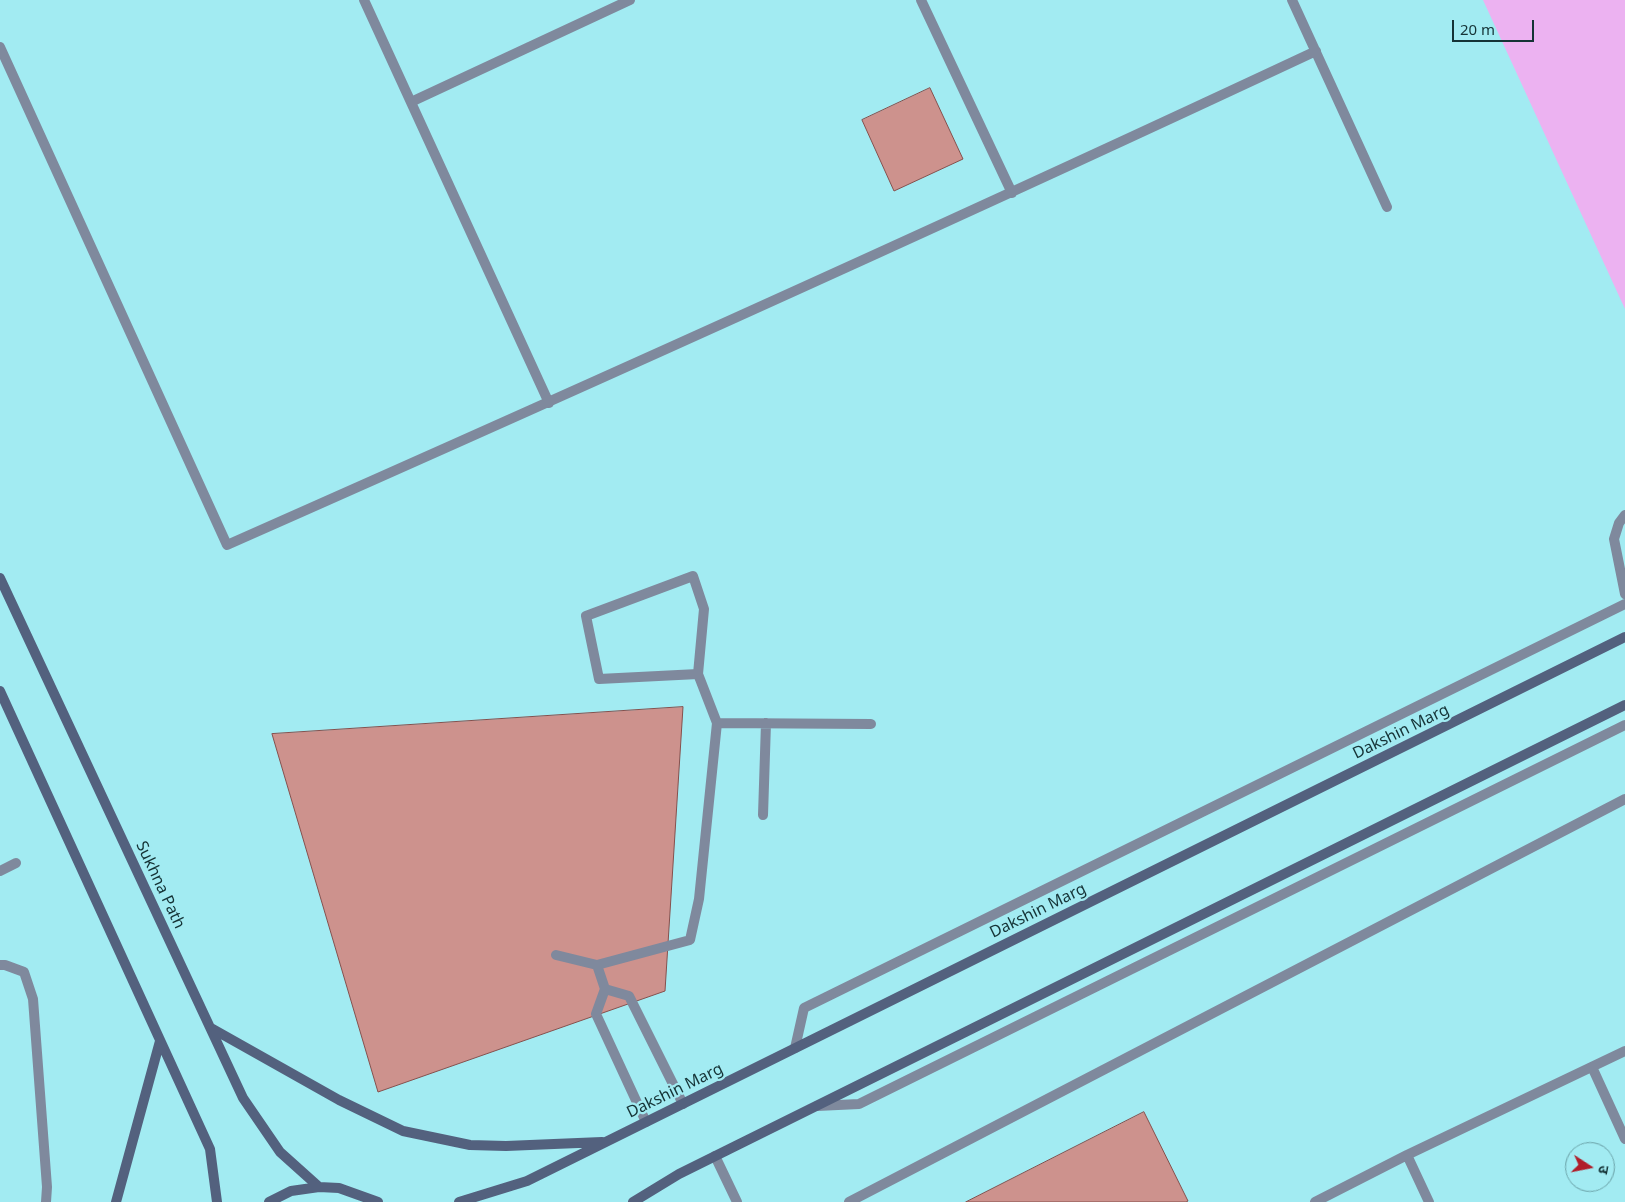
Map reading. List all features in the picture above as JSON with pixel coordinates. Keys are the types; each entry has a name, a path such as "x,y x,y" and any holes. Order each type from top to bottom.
{"main road":[{"name":"Sukhna Path","path":"0,578 243,1098 280,1152 319,1187"},
{"name":"Dakshin Marg","path":"460,1202 527,1181 1625,637"},
{"path":"0,691 210,1149 217,1202"},
{"path":"633,1202 679,1174 1625,705"},
{"path":"210,1028 339,1100 403,1130 470,1145 506,1146 606,1142"},
{"path":"116,1202 160,1041"},
{"path":"269,1202 291,1191 319,1187 339,1188 378,1202"}],"street":[{"path":"364,0 549,402"},
{"path":"412,102 630,0"},
{"path":"921,0 1012,193"},
{"path":"1292,0 1387,207"},
{"path":"0,47 227,545 1012,193 1316,51"},
{"path":"1625,515 1619,523 1614,539 1625,594"},
{"path":"556,955 598,965 690,940 699,899 717,723 698,674 704,608 694,576 586,616 598,679 698,674"},
{"path":"794,1048 804,1008 1625,604"},
{"path":"717,723 871,724"},
{"path":"764,815 766,723"},
{"path":"817,1106 859,1104 1625,725"},
{"path":"849,1202 1625,799"},
{"path":"0,871 16,862"},
{"path":"0,965 5,964 24,972 33,998 48,1186 46,1202"},
{"path":"598,965 605,989 596,1014 646,1122"},
{"path":"605,989 629,996 683,1104"},
{"path":"1315,1202 1408,1155 1625,1052"},
{"path":"1592,1067 1625,1139"},
{"path":"1408,1155 1430,1202"},
{"path":"715,1156 737,1202"}],"shaded area":[{"path":"1483,0 1625,0 1625,309"}],"building":[{"path":"930,88 963,159 894,191 862,120"},
{"path":"683,707 665,991 378,1092 272,734"},
{"path":"1144,1112 1188,1201 966,1202"}]}
